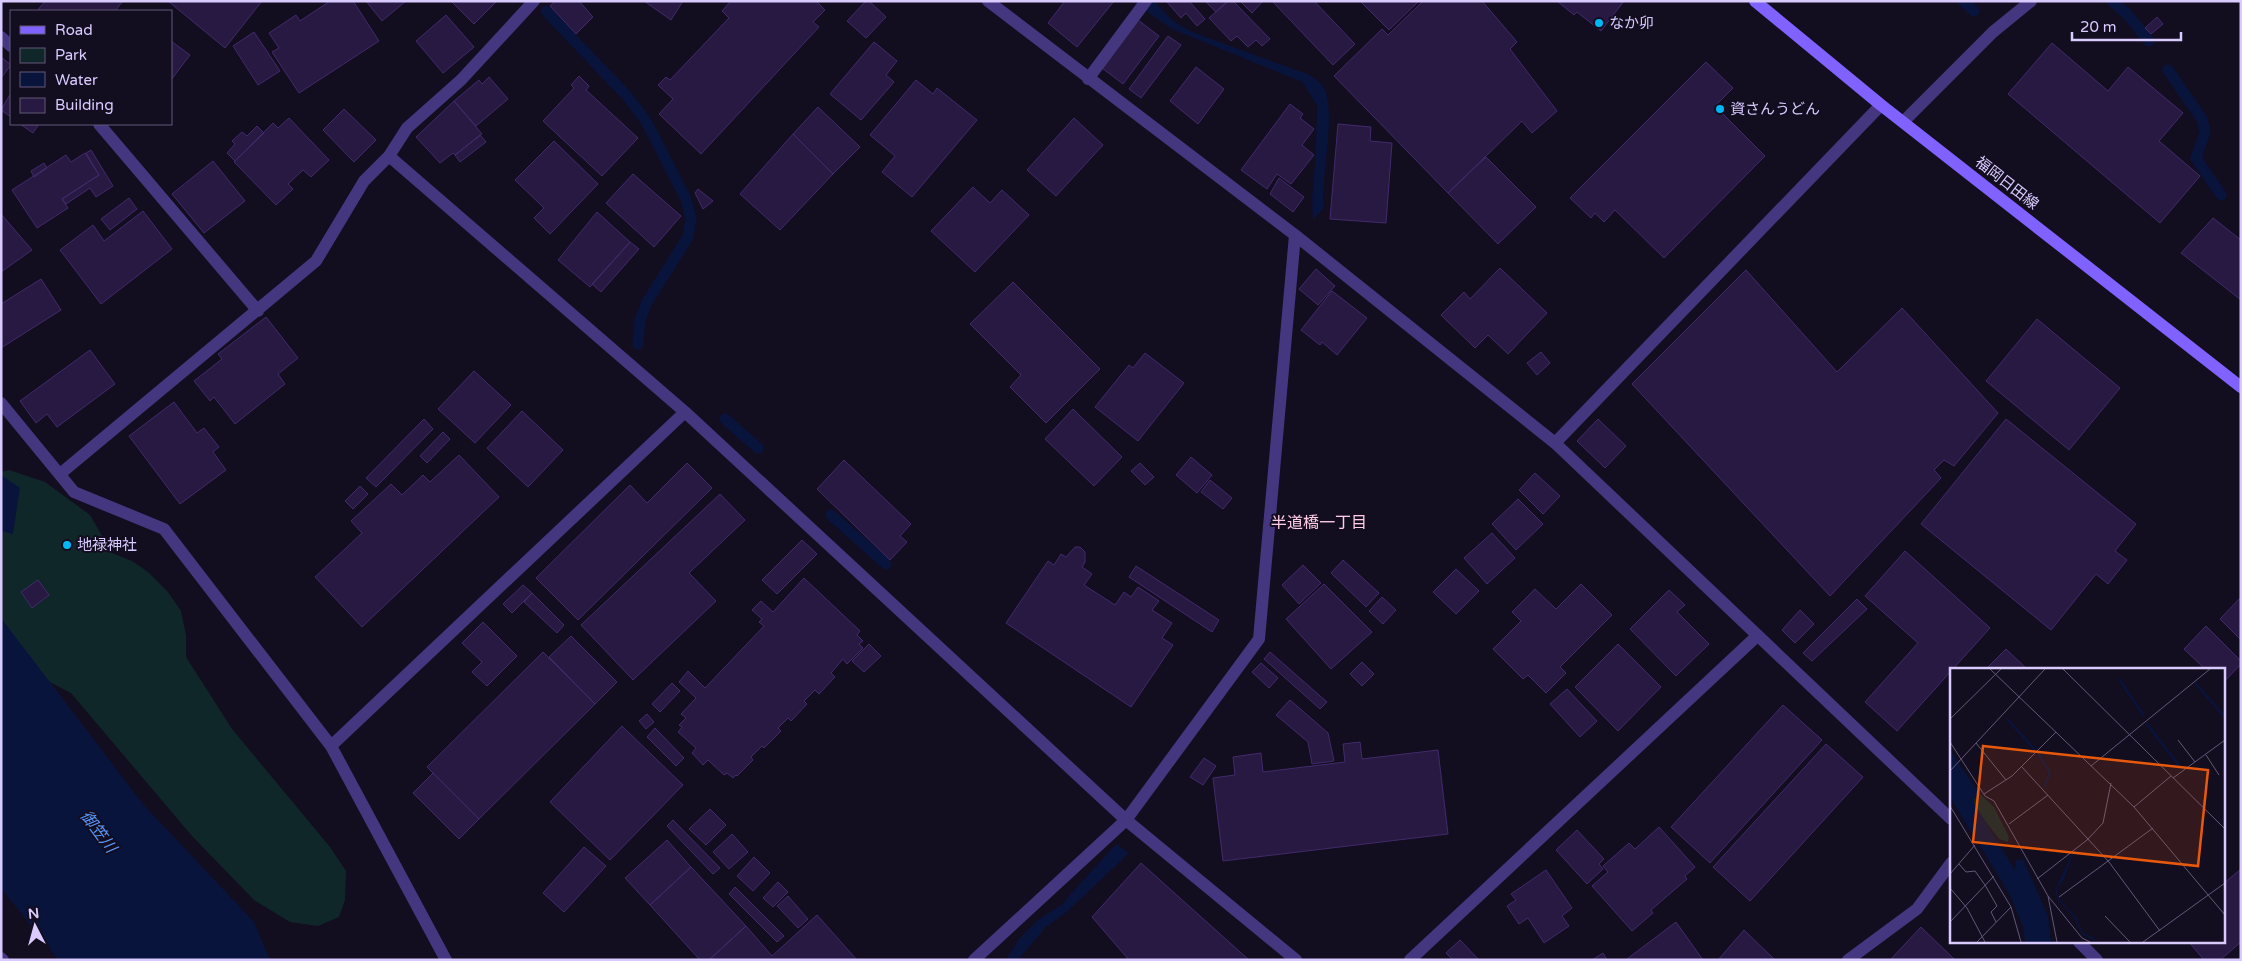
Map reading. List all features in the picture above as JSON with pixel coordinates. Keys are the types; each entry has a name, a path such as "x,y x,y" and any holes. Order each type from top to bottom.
{"main road":[{"name":"福岡日田線","path":"1756,1 1881,105 2241,387"}],"street":[{"path":"60,474 316,261 364,182 389,156 407,128 461,80 534,1"},
{"path":"988,1 1295,235 1555,443 1950,818"},
{"path":"1088,79 1146,1"},
{"path":"1903,122 1993,32 2031,1"},
{"path":"1555,443 1881,105"},
{"path":"100,125 258,311"},
{"path":"389,156 685,412 1126,820 1296,960"},
{"path":"974,960 1126,820 1259,639 1295,235"},
{"path":"1,403 74,492 164,529 331,746 446,960"},
{"path":"331,746 685,412"},
{"path":"1410,960 1757,636"},
{"path":"1848,960 1917,909 1950,864"},
{"path":"2081,944 2097,960"}],"green space":[{"path":"9,470 45,482 90,515 112,553 132,561 148,572 168,592 181,611 186,635 186,657 232,729 330,847 346,871 345,900 339,917 318,926 290,922 254,900 192,836 71,693 7,660 1,654 1,472"}],"water":[{"path":"1132,1 1154,1 1173,21 1192,32 1310,75 1322,85 1327,96 1329,110 1323,195 1324,208 1313,220 1312,199 1316,154 1317,105 1302,82 1172,29"},
{"path":"1,475 20,488 13,534 1,531"},
{"name":"御笠川","path":"1,618 143,804 254,922 270,960 58,960 1,888"},
{"path":"1116,844 1129,853 1068,911 1045,928 1018,960 1006,960 1019,939 1038,920 1062,904"}],"building":[{"path":"45,1 123,1 116,10 38,10"},
{"path":"168,1 262,1 225,48"},
{"path":"330,1 353,1 379,41 299,93 272,52 279,48 269,33 296,15 300,21"},
{"path":"366,1 406,1 382,21"},
{"path":"451,1 497,1 474,24"},
{"path":"555,1 579,1 593,17 576,34 550,6"},
{"path":"644,1 683,1 671,20"},
{"path":"731,1 816,1 825,10 813,22 819,27 701,154 659,114 673,99 658,85 666,77 670,80 729,18 722,11"},
{"path":"866,1 869,1 886,17 866,38 847,21"},
{"path":"1065,1 1114,1 1077,47 1048,23"},
{"path":"1166,1 1189,1 1205,19 1197,26 1186,13 1181,18"},
{"path":"1205,1 1228,1 1216,12"},
{"path":"1228,1 1233,1 1270,39 1262,46 1256,40 1248,47 1237,36 1231,41 1209,18"},
{"path":"1240,1 1263,1 1252,13"},
{"path":"1272,1 1314,1 1355,44 1333,65"},
{"path":"1360,1 1419,1 1389,30"},
{"path":"1423,1 1482,1 1517,42 1510,49 1557,111 1532,133 1522,121 1448,193 1334,76 1382,29 1388,35"},
{"name":"なか卯","path":"1557,1 1624,1 1601,31 1577,12 1574,15"},
{"path":"446,15 474,47 443,73 416,41"},
{"path":"2157,17 2163,24 2151,34 2145,28"},
{"path":"1138,20 1159,36 1123,84 1102,68"},
{"path":"254,32 280,71 258,85 233,46"},
{"path":"1168,36 1181,45 1141,98 1129,89"},
{"path":"172,42 190,55 172,79"},
{"path":"874,42 897,61 886,75 894,82 861,120 830,94"},
{"path":"2052,43 2108,91 2128,67 2183,113 2159,141 2200,176 2160,223 2008,94"},
{"path":"1,57 10,66 1,78"},
{"path":"1706,62 1733,88 1715,106 1765,156 1664,258 1615,210 1604,222 1595,213 1591,218 1570,198"},
{"path":"1196,67 1224,89 1198,124 1170,101"},
{"path":"579,76 589,86 586,90 638,138 602,176 543,121 574,88 571,85"},
{"path":"489,77 508,99 476,126 454,101 479,80 482,84"},
{"path":"916,80 933,94 937,88 977,120 912,197 882,172 895,156 870,135"},
{"path":"10,95 10,116 1,110"},
{"path":"454,101 482,134 455,155 453,153 440,163 416,137"},
{"path":"1290,104 1303,114 1300,118 1314,129 1302,145 1314,155 1291,184 1277,174 1267,189 1241,170"},
{"path":"818,107 860,147 833,174 793,134"},
{"path":"344,109 376,140 354,162 323,130"},
{"path":"289,118 329,160 311,177 303,170 288,184 293,189 276,205 234,162 273,123 278,128"},
{"path":"1074,118 1103,145 1056,196 1027,170"},
{"path":"1338,124 1371,127 1370,141 1392,143 1386,223 1330,219"},
{"path":"21,125 38,125 33,133"},
{"path":"257,126 264,133 235,161 227,153 235,144 232,141 242,132 247,136"},
{"path":"793,134 833,174 780,230 740,194"},
{"path":"480,135 486,142 460,162 455,155"},
{"path":"554,141 598,184 550,234 534,218 544,208 515,180"},
{"path":"91,150 113,186 96,197 90,188 66,204 62,199 99,175 86,153"},
{"path":"85,153 99,175 62,199 68,208 37,228 12,190 66,155 71,162"},
{"path":"1486,157 1536,207 1498,244 1448,193"},
{"path":"213,161 245,201 204,233 172,194"},
{"path":"44,163 47,168 34,177 31,171"},
{"path":"633,174 681,216 654,247 606,203"},
{"path":"1279,178 1304,197 1293,212 1270,194"},
{"path":"973,187 990,203 1002,190 1029,215 975,272 931,231"},
{"path":"698,189 713,201 703,209 695,193"},
{"path":"129,198 137,209 110,230 101,219"},
{"path":"143,211 172,249 101,304 60,250 93,225 104,241"},
{"path":"597,212 630,242 590,287 558,260"},
{"path":"1,214 32,250 1,272"},
{"path":"2213,218 2241,240 2241,300 2181,253"},
{"path":"630,242 639,249 601,292 592,284"},
{"path":"1500,268 1547,313 1508,354 1488,335 1475,348 1441,315 1464,292 1470,299"},
{"path":"1316,269 1335,286 1318,305 1299,289"},
{"path":"1746,270 1837,372 1902,308 1998,413 1954,466 1944,460 1934,470 1941,478 1830,596 1632,384"},
{"path":"41,279 61,310 1,348 1,304"},
{"path":"1013,282 1100,369 1046,423 1010,387 1021,375 970,324"},
{"path":"1332,291 1367,318 1337,355 1322,342 1320,345 1301,330"},
{"path":"266,317 298,358 278,374 285,384 235,424 214,397 210,401 194,381 222,359 218,354"},
{"path":"2037,319 2120,388 2069,450 1986,381"},
{"path":"90,350 115,384 57,427 47,414 36,423 20,401"},
{"path":"1541,352 1550,363 1537,375 1527,363"},
{"path":"1145,353 1184,383 1138,441 1095,407 1129,365 1133,368"},
{"path":"474,371 511,405 475,443 438,409"},
{"path":"174,402 197,433 204,428 219,447 213,452 226,470 180,504 129,436"},
{"path":"1073,409 1122,457 1094,486 1045,439"},
{"path":"522,411 563,450 528,487 487,448"},
{"path":"424,419 433,429 376,487 366,478"},
{"path":"1598,419 1626,446 1605,468 1577,441"},
{"path":"2006,419 2136,524 2115,551 2127,560 2108,584 2096,574 2051,630 1921,524"},
{"path":"443,432 450,439 427,463 420,456"},
{"path":"459,455 499,497 362,627 315,577 362,533 351,521 391,484 402,495 423,475 430,482"},
{"path":"1191,457 1212,475 1197,493 1176,475"},
{"path":"844,460 911,524 900,536 907,542 890,560 817,489"},
{"path":"687,463 712,488 578,620 536,578 630,485 647,503"},
{"path":"1140,463 1154,477 1145,485 1131,471"},
{"path":"1535,473 1560,496 1543,514 1519,490"},
{"path":"1210,480 1232,498 1223,509 1201,492"},
{"path":"360,486 368,494 353,509 345,501"},
{"path":"720,494 745,520 689,573 716,601 633,680 581,625"},
{"path":"1518,499 1543,524 1516,550 1492,524"},
{"path":"1492,533 1515,558 1487,584 1464,558"},
{"path":"802,540 817,554 777,594 762,580"},
{"path":"1075,547 1080,547 1085,552 1085,562 1082,567 1092,574 1084,585 1115,605 1124,592 1131,597 1138,587 1159,601 1152,610 1172,623 1162,638 1173,645 1131,707 1006,623 1048,561 1054,565 1061,554 1066,557"},
{"path":"1905,551 1990,628 1954,668 1950,668 1950,672 1897,731 1865,702 1918,643 1865,596"},
{"path":"1343,560 1379,593 1366,607 1331,573"},
{"path":"1303,565 1321,583 1299,604 1282,585"},
{"path":"1136,566 1219,620 1212,632 1129,577"},
{"path":"1456,569 1479,591 1456,614 1433,592"},
{"path":"804,578 860,631 857,635 863,641 859,644 863,648 847,664 843,659 831,673 835,677 819,694 815,690 804,701 807,704 791,721 788,718 778,728 781,731 764,748 762,746 751,757 753,760 737,776 733,778 727,773 724,775 708,760 703,765 692,753 696,748 678,732 682,727 679,725 686,718 681,714 696,698 679,682 688,671 705,688 764,626 759,622 762,619 752,610 761,601 773,612"},
{"path":"38,580 49,595 32,608 21,592"},
{"path":"1324,584 1372,632 1331,669 1286,619"},
{"path":"1581,584 1612,615 1560,667 1566,673 1546,693 1528,675 1523,679 1493,649 1521,621 1512,612 1535,589 1556,609"},
{"path":"523,585 532,593 512,613 503,604"},
{"path":"1669,590 1685,605 1677,612 1709,644 1676,676 1630,629"},
{"path":"532,593 564,625 557,633 524,602"},
{"path":"1382,597 1396,610 1383,624 1369,611"},
{"path":"2241,597 2241,640 2220,619"},
{"path":"1857,599 1867,609 1812,661 1803,653"},
{"path":"1800,610 1814,624 1795,643 1782,630"},
{"path":"483,622 517,656 487,686 472,672 482,662 462,643"},
{"path":"2206,626 2241,661 2241,664 2224,682 2224,668 2204,668 2184,649"},
{"path":"571,636 617,682 595,704 549,657"},
{"path":"869,644 881,656 864,672 852,661"},
{"path":"1618,644 1661,687 1618,731 1575,687"},
{"path":"2006,649 2026,668 1987,668"},
{"path":"543,652 595,704 479,819 427,767"},
{"path":"1270,652 1327,702 1320,709 1264,659"},
{"path":"1362,662 1374,674 1362,686 1350,674"},
{"path":"1261,663 1278,678 1269,688 1252,672"},
{"path":"672,683 680,691 660,712 652,704"},
{"path":"1567,689 1597,721 1580,737 1550,704"},
{"path":"1290,700 1328,733 1334,761 1312,764 1308,742 1276,715"},
{"path":"1783,705 1822,740 1710,863 1671,827"},
{"path":"647,714 654,722 646,729 639,721"},
{"path":"622,726 683,785 610,860 550,802"},
{"path":"655,728 684,758 676,766 647,737"},
{"path":"1360,742 1362,759 1438,750 1448,834 1223,861 1213,778 1235,775 1233,757 1261,753 1263,772 1345,762 1343,744"},
{"path":"1826,744 1863,777 1750,901 1713,867"},
{"path":"1204,758 1216,766 1203,785 1190,777"},
{"path":"433,773 479,819 459,839 413,793"},
{"path":"710,809 726,825 706,845 689,829"},
{"path":"673,820 720,868 713,874 667,826"},
{"path":"1659,827 1695,867 1685,876 1687,879 1651,910 1653,913 1632,931 1592,886 1608,872 1603,866 1629,843 1635,849"},
{"path":"1577,830 1604,859 1599,864 1603,869 1587,884 1556,850"},
{"path":"732,834 748,852 729,869 713,852"},
{"path":"667,840 691,867 650,905 625,878"},
{"path":"584,847 606,866 564,912 543,893"},
{"path":"754,857 770,873 753,891 737,876"},
{"path":"1141,863 1249,960 1129,960 1092,917"},
{"path":"691,867 746,926 709,960 700,960 650,905"},
{"path":"2241,869 2241,942 2220,960 2204,960 2191,944 2224,944 2224,883"},
{"path":"1546,870 1572,908 1562,916 1569,926 1544,943 1528,918 1519,924 1507,906 1516,900 1511,894"},
{"path":"778,882 788,892 773,907 763,898"},
{"path":"735,887 784,936 777,942 729,894"},
{"path":"788,896 808,919 798,928 777,906"},
{"path":"817,915 857,960 709,960 746,926 772,956"},
{"path":"1676,922 1703,960 1627,960 1627,959"},
{"path":"1921,927 1955,960 1890,960"},
{"path":"1744,930 1775,960 1718,960"},
{"path":"1460,940 1479,960 1453,960 1446,953"},
{"path":"1603,953 1607,960 1592,960"}],"waterway":[{"path":"1963,1 1974,11"},
{"path":"2112,1 2127,14 2149,41"},
{"path":"546,11 627,96 646,121 686,199 691,219 688,237 647,302 640,320 638,344"},
{"path":"2168,70 2202,119 2205,132 2196,158 2221,195"},
{"path":"725,419 758,448"},
{"path":"831,515 886,564"}],"place":[{"name":"なか卯","path":"1599,23"},
{"name":"資さんうどん","path":"1720,109"},
{"name":"地禄神社","path":"67,545"}],"district":[{"name":"半道橋一丁目","path":"1319,522"}]}
